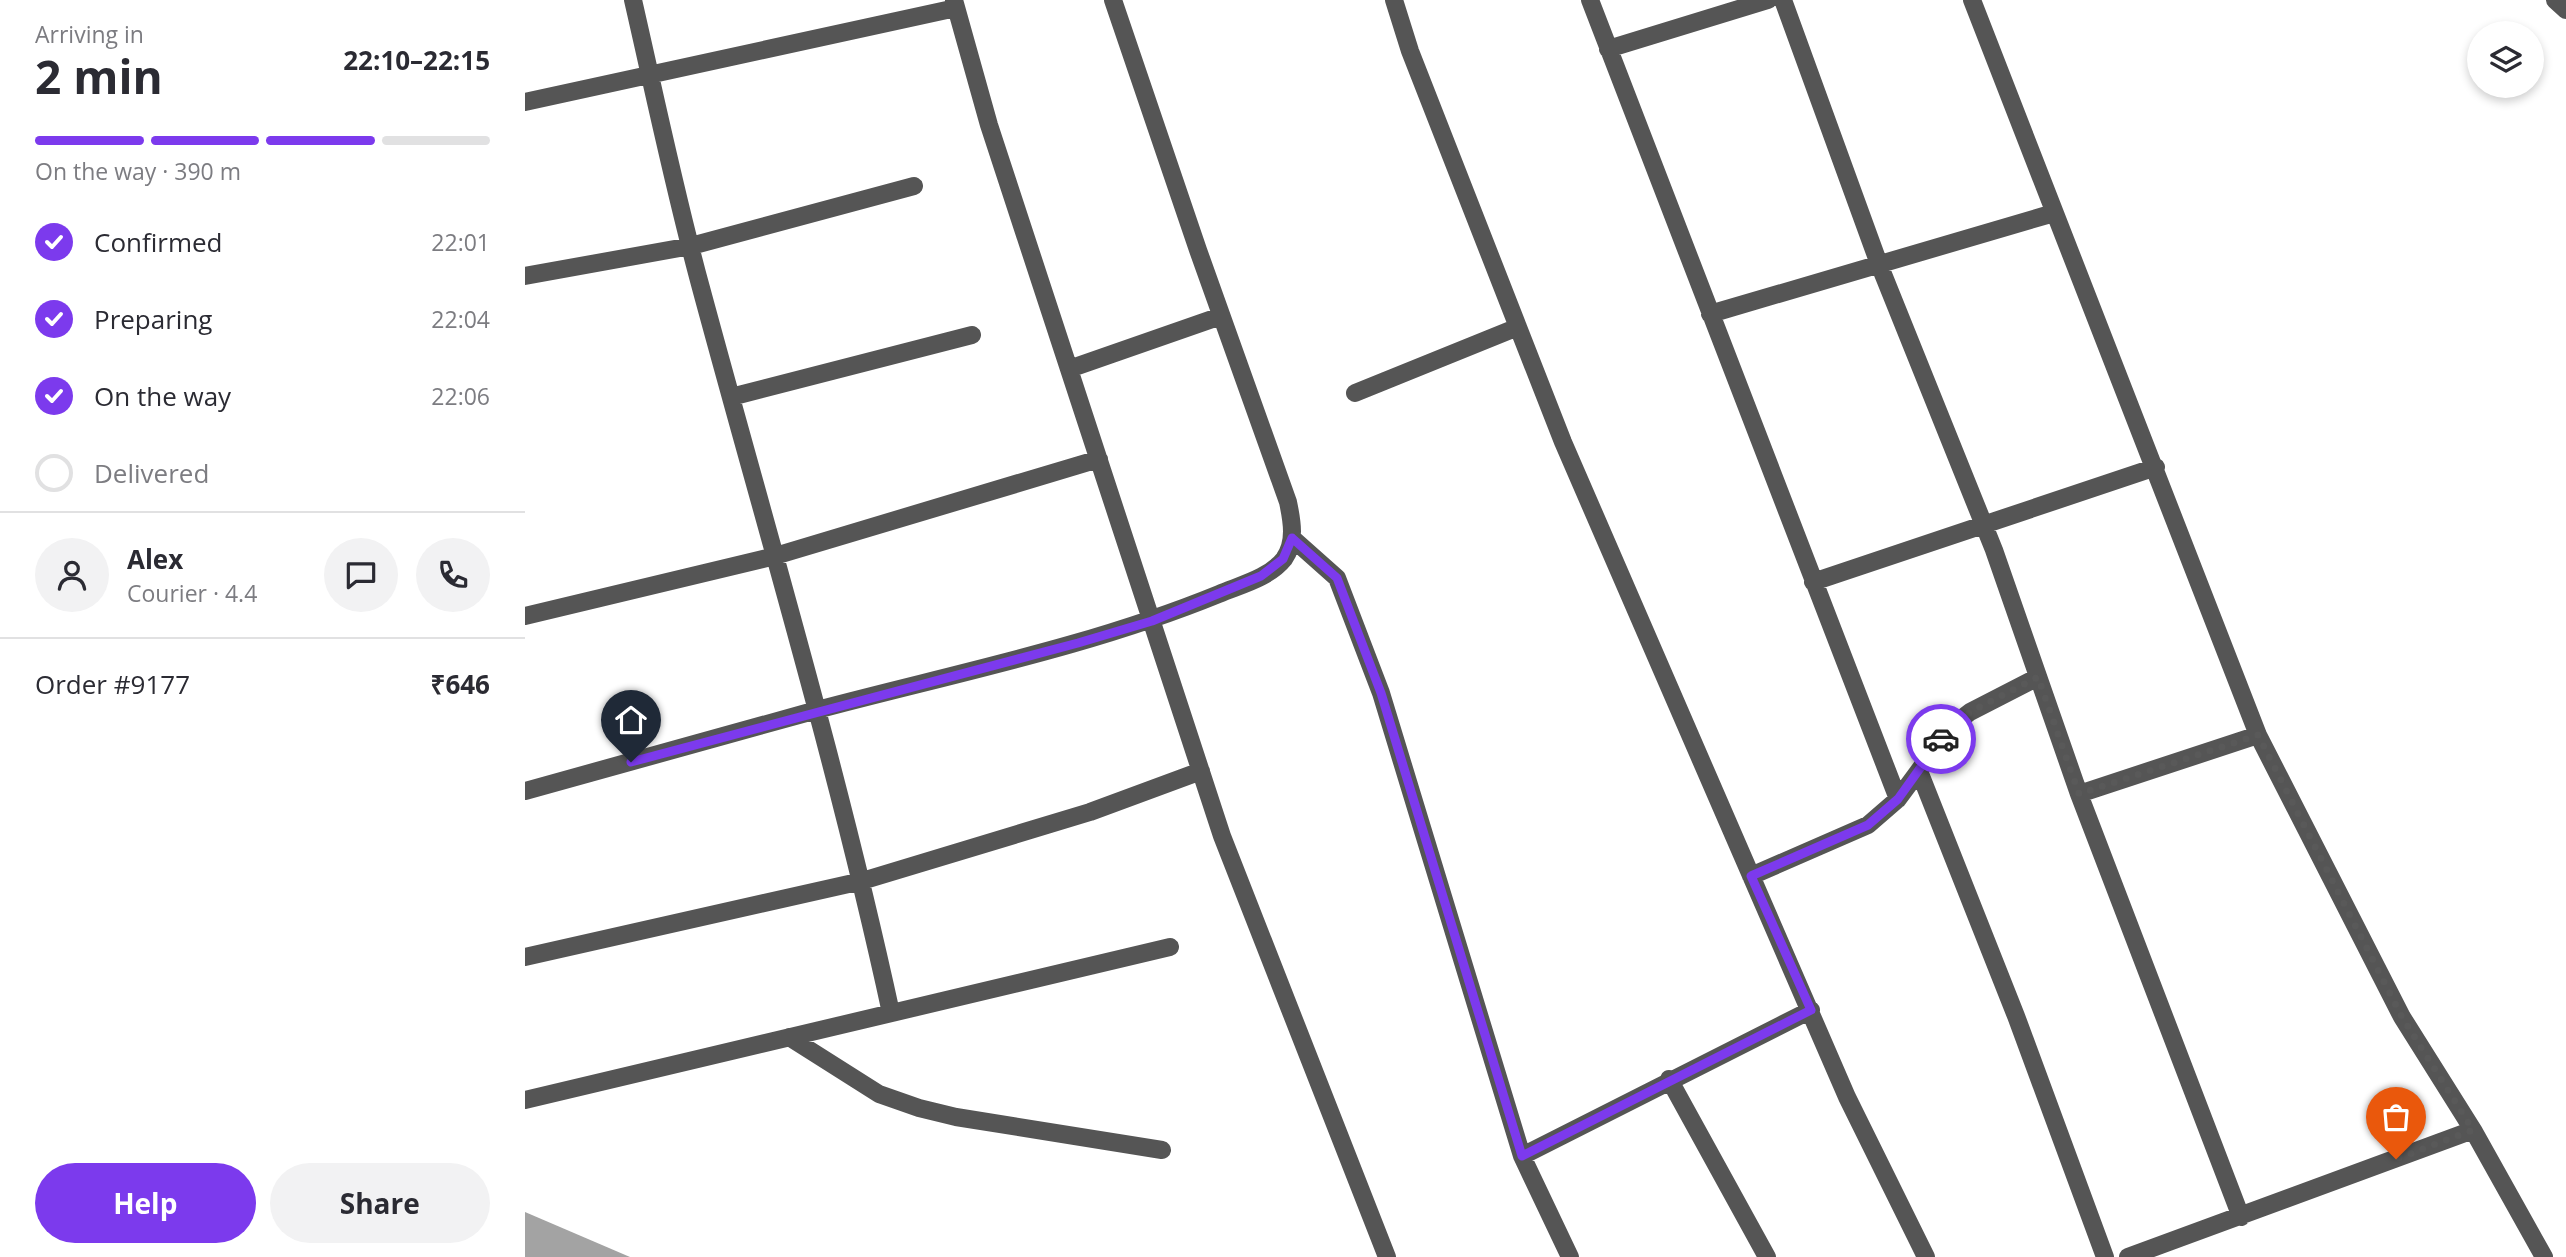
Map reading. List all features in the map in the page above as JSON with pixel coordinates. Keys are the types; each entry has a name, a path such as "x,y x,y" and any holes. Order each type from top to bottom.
{"street":[{"path":"633,0 691,246 818,710 862,881 891,1013"},
{"path":"525,791 1152,621 1261,576 1283,559 1292,538 1288,502 1113,0"},
{"path":"1394,0 1563,442 1847,1097 1926,1257"},
{"path":"1590,0 1898,799"},
{"path":"1608,49 1768,0"},
{"path":"1783,0 1792,34 1879,264 1983,523 2079,794 2241,1217"},
{"path":"1972,0 2156,467 2258,735 2402,1017 2473,1130 2544,1257"},
{"path":"2555,0 2566,10"},
{"path":"525,102 651,77 955,4 989,125 1222,836 1387,1257"},
{"path":"525,276 691,246 914,186"},
{"path":"1710,314 2054,213"},
{"path":"1069,369 1221,316"},
{"path":"1355,393 1518,327"},
{"path":"731,397 972,335"},
{"path":"525,616 775,556 1099,459"},
{"path":"1813,582 2156,467"},
{"path":"1292,538 1337,578 1381,693 1522,1156 1570,1257"},
{"path":"1751,876 1868,825 1898,799 1933,748 1970,712 2038,677"},
{"path":"2079,794 2258,735"},
{"path":"525,957 862,881 1090,812 1201,771"},
{"path":"1919,771 2016,1016 2105,1257"},
{"path":"525,1100 1170,947"},
{"path":"1522,1156 1669,1079 1811,1010"},
{"path":"789,1037 879,1094 919,1108 956,1117 1162,1150"},
{"path":"1669,1079 1767,1257"},
{"path":"2128,1257 2473,1130"}],"shaded area":[{"path":"525,1212 630,1257 525,1257"}],"way so far":[{"path":"1941,739 1970,712 2038,677 2079,794 2258,735 2336,893 2402,1017 2473,1130 2396,1159"}],"route":[{"path":"631,762 1152,621 1261,576 1283,559 1292,538 1337,578 1381,693 1522,1156 1669,1079 1811,1010 1751,876 1868,825 1898,799 1941,739"}]}
